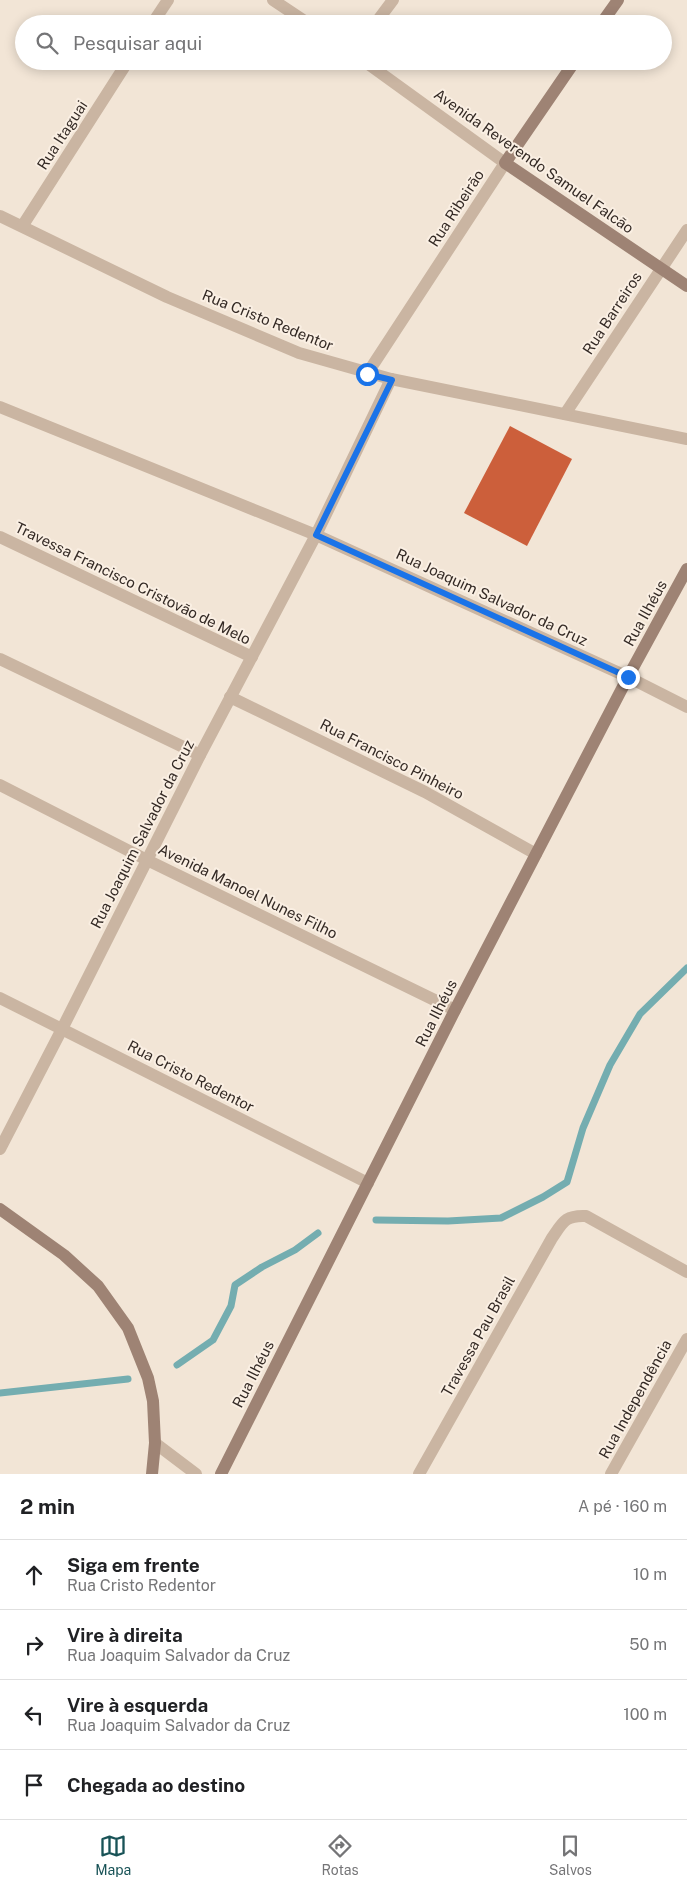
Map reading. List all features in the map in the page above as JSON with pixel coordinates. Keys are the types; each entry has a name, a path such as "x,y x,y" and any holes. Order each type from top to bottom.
{"main road":[{"path":"607,15 618,0"},
{"name":"Rua Ribeirão","path":"504,163 569,70"},
{"name":"Avenida Reverendo Samuel Falcão","path":"504,163 687,286"},
{"name":"Rua Ilhéus","path":"221,1474 455,1010 628,677 687,570"},
{"path":"0,1209 64,1255 98,1286 128,1328 148,1378 153,1401 154,1444 152,1474"}],"street":[{"path":"158,15 168,0"},
{"path":"273,0 296,15"},
{"path":"382,15 393,0"},
{"name":"Rua Itaguai","path":"23,225 122,70"},
{"name":"Avenida Reverendo Samuel Falcão","path":"376,70 504,163"},
{"name":"Rua Ribeirão","path":"367,374 504,163"},
{"name":"Rua Cristo Redentor","path":"0,216 23,225 168,297 299,353 392,380 687,439"},
{"name":"Rua Barreiros","path":"565,414 687,230"},
{"name":"Rua Joaquim Salvador da Cruz","path":"0,1149 200,755 316,535 392,380"},
{"name":"Rua Joaquim Salvador da Cruz","path":"0,407 316,535 628,677 687,707"},
{"name":"Travessa Francisco Cristovão de Melo","path":"0,537 252,657"},
{"path":"0,659 200,755"},
{"name":"Rua Francisco Pinheiro","path":"230,697 425,792 536,854"},
{"name":"Avenida Manoel Nunes Filho","path":"0,785 147,860 455,1010"},
{"name":"Rua Cristo Redentor","path":"0,998 368,1183"},
{"name":"Travessa Pau Brasil","path":"419,1474 552,1238 563,1222 570,1216 586,1216 687,1272"},
{"name":"Rua Independência","path":"611,1474 687,1339"},
{"path":"154,1444 196,1474"}],"building":[{"path":"510,426 572,459 527,546 464,513"}],"waterway":[{"path":"376,1220 448,1221 501,1218 543,1197 567,1182 583,1128 610,1065 640,1014 687,968"},
{"path":"177,1365 213,1340 231,1306 235,1285 262,1267 295,1250 318,1233"},
{"path":"0,1393 128,1379"}],"route":[{"path":"367,374 392,380 316,535 628,677"}]}
